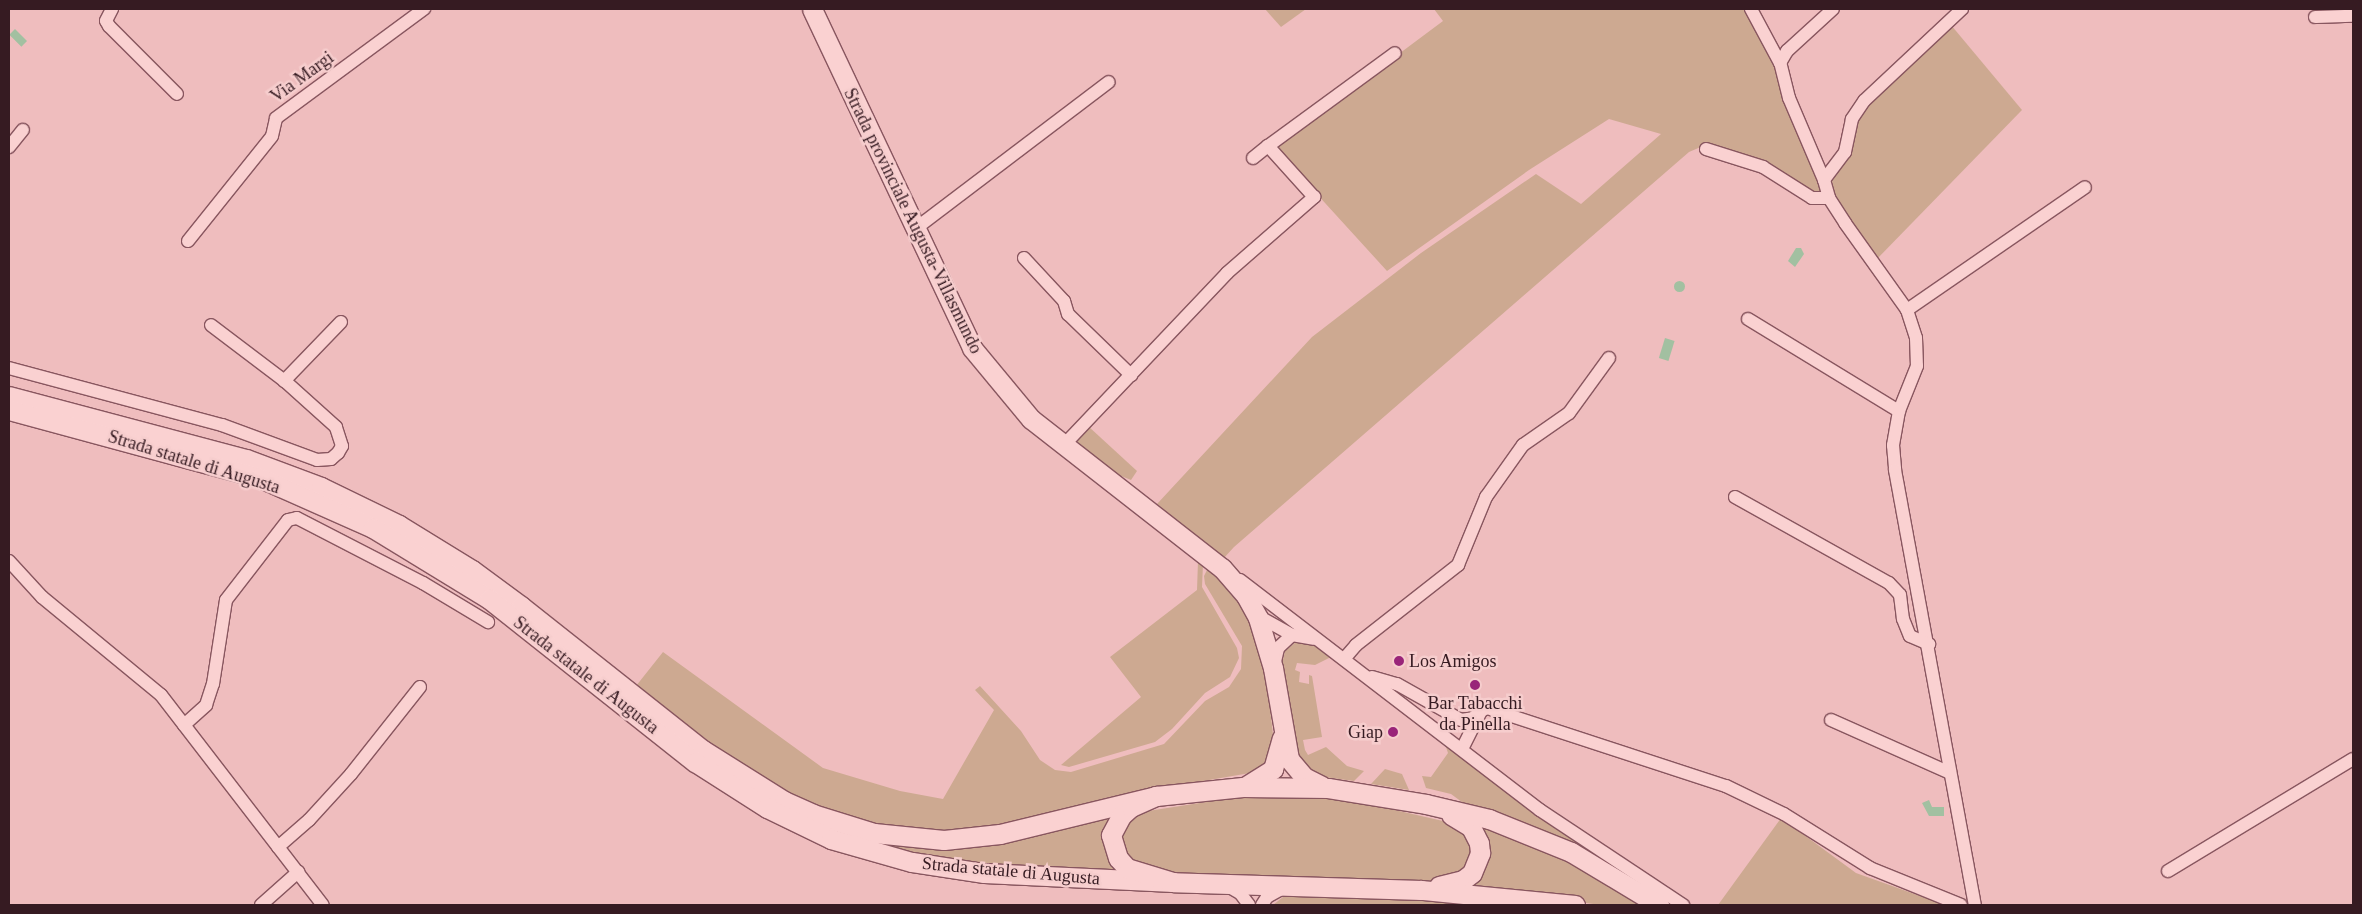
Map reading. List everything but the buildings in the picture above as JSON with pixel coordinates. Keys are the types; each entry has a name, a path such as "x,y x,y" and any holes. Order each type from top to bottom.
{"main road":[{"name":"Strada provinciale Augusta-Villasmundo","path":"812,9 972,348 1025,413 1063,446 1222,568 1246,596 1258,618 1273,668 1283,734"},
{"name":"Strada statale di Augusta","path":"9,396 246,459 321,487 399,525 472,570 521,606 703,750 776,796 813,814 874,833 944,840 1000,834 1156,796"},
{"name":"Strada statale di Augusta","path":"9,410 192,457 260,478 373,528 489,600 695,762 767,808 831,839 912,862 984,873 1173,882"},
{"path":"1243,787 1273,769 1283,734"},
{"path":"1283,734 1294,767 1304,777 1328,788"},
{"path":"1575,905 1421,890 1173,882 1134,872 1118,858 1113,848 1111,835 1121,816 1131,807 1156,796 1243,787 1328,788 1426,804 1489,819 1571,852 1659,905"},
{"path":"1421,890 1463,880 1472,873 1480,853 1480,843 1471,827 1426,804"}],"street":[{"path":"112,9 106,21 108,26 177,94"},
{"name":"Via Margi","path":"188,241 272,136 276,118 424,9"},
{"path":"1750,9 1780,63 1789,98 1830,198 1907,310 1916,338 1917,366 1899,411 1893,445 1895,470 1929,644 1950,773 1975,905"},
{"path":"1780,63 1787,51 1833,9"},
{"path":"1824,180 1844,152 1852,119 1864,101 1962,9"},
{"path":"2315,17 2353,16"},
{"path":"1253,158 1395,53"},
{"path":"915,229 1109,82"},
{"path":"9,147 23,130"},
{"path":"1063,446 1227,273 1314,197 1268,146"},
{"path":"1706,149 1763,167 1812,198 1830,198"},
{"path":"1907,310 2085,187"},
{"path":"1024,258 1064,301 1068,314 1131,375"},
{"path":"1748,319 1899,411"},
{"path":"284,381 342,322"},
{"path":"9,368 222,425 317,460 331,459 342,446 336,426 284,381 211,325"},
{"path":"1344,659 1458,565 1486,497 1523,445 1569,413 1609,358"},
{"path":"1735,497 1889,583 1900,594 1903,619 1910,636 1929,644"},
{"path":"184,725 201,712 211,691 226,600 288,520 297,518 424,583 488,622"},
{"path":"9,561 42,597 161,695 323,905"},
{"path":"1222,568 1271,603 1540,810 1683,905"},
{"path":"1271,603 1261,606 1258,618 1292,635 1318,640"},
{"path":"1273,668 1278,648 1292,635"},
{"path":"1365,675 1397,684 1461,720 1473,718 1487,708 1608,750 1708,779 1784,814 1870,868 1961,905"},
{"path":"278,847 309,820 351,774 420,687"},
{"path":"1462,749 1480,712"},
{"path":"1831,720 1950,773"},
{"path":"2168,871 2353,759"},
{"path":"261,905 298,872"},
{"path":"1224,884 1240,893 1249,905"},
{"path":"1262,905 1267,897 1288,885"}],"shaded area":[{"path":"1265,9 1306,9 1281,27"},
{"path":"1434,9 1746,9 1777,70 1823,193 1812,194 1703,146 1689,152 1234,547 1223,559 1157,504 1312,337 1421,253 1536,174 1581,204 1661,134 1609,119 1529,170 1387,271 1274,147 1443,21"},
{"path":"1951,25 2022,110 1876,260 1833,194 1832,178 1862,110"},
{"path":"15,29 27,41 21,47 9,35"},
{"path":"1796,248 1801,248 1804,254 1795,267 1788,261"},
{"path":"1679,280 1685,286 1679,292 1673,286"},
{"path":"1665,338 1675,341 1668,361 1659,358"},
{"path":"1088,426 1137,471 1131,480 1109,471 1076,446 1079,437"},
{"path":"1198,561 1203,564 1202,587 1237,648 1239,658 1230,677 1205,693 1172,729 1155,742 1069,767 1061,765 1141,697 1110,657 1197,590"},
{"path":"1209,566 1236,596 1252,626 1265,666 1274,743 1271,760 1250,773 1110,797 993,828 928,832 876,825 809,803 744,768 636,686 663,652 823,768 900,791 943,799 994,710 975,690 980,686 1021,731 1040,760 1055,770 1071,772 1164,744 1205,701 1229,687 1241,669 1242,646 1205,584 1204,576"},
{"path":"1296,642 1313,644 1331,657 1315,665 1297,663 1295,670 1300,672 1299,682 1309,684 1309,675 1312,676 1322,737 1303,740 1305,750 1308,755 1326,747 1347,766 1364,771 1354,781 1316,776 1300,766 1287,712 1282,664 1285,651"},
{"path":"1445,744 1678,905 1671,905 1652,892 1466,805 1451,794 1426,788 1422,776 1431,777 1448,753"},
{"path":"1385,769 1402,774 1409,790 1371,784"},
{"path":"1312,797 1360,802 1456,824 1474,843 1467,870 1432,882 1150,872 1130,864 1118,839 1122,826 1134,816 1148,811 1232,798"},
{"path":"1929,800 1932,807 1944,807 1944,816 1929,816 1922,803"},
{"path":"788,809 882,841 1113,812 1121,872 1015,871 900,853"},
{"path":"1781,818 1856,873 1945,905 1718,905"},
{"path":"1485,824 1549,848 1649,905 1600,905 1471,886 1488,857 1480,827"},
{"path":"1283,897 1496,905 1273,905"}],"place":[{"name":"Los Amigos","path":"1399,661"},
{"name":"Bar Tabacchi da Pinella","path":"1475,685"},
{"name":"Giap","path":"1393,732"}]}
